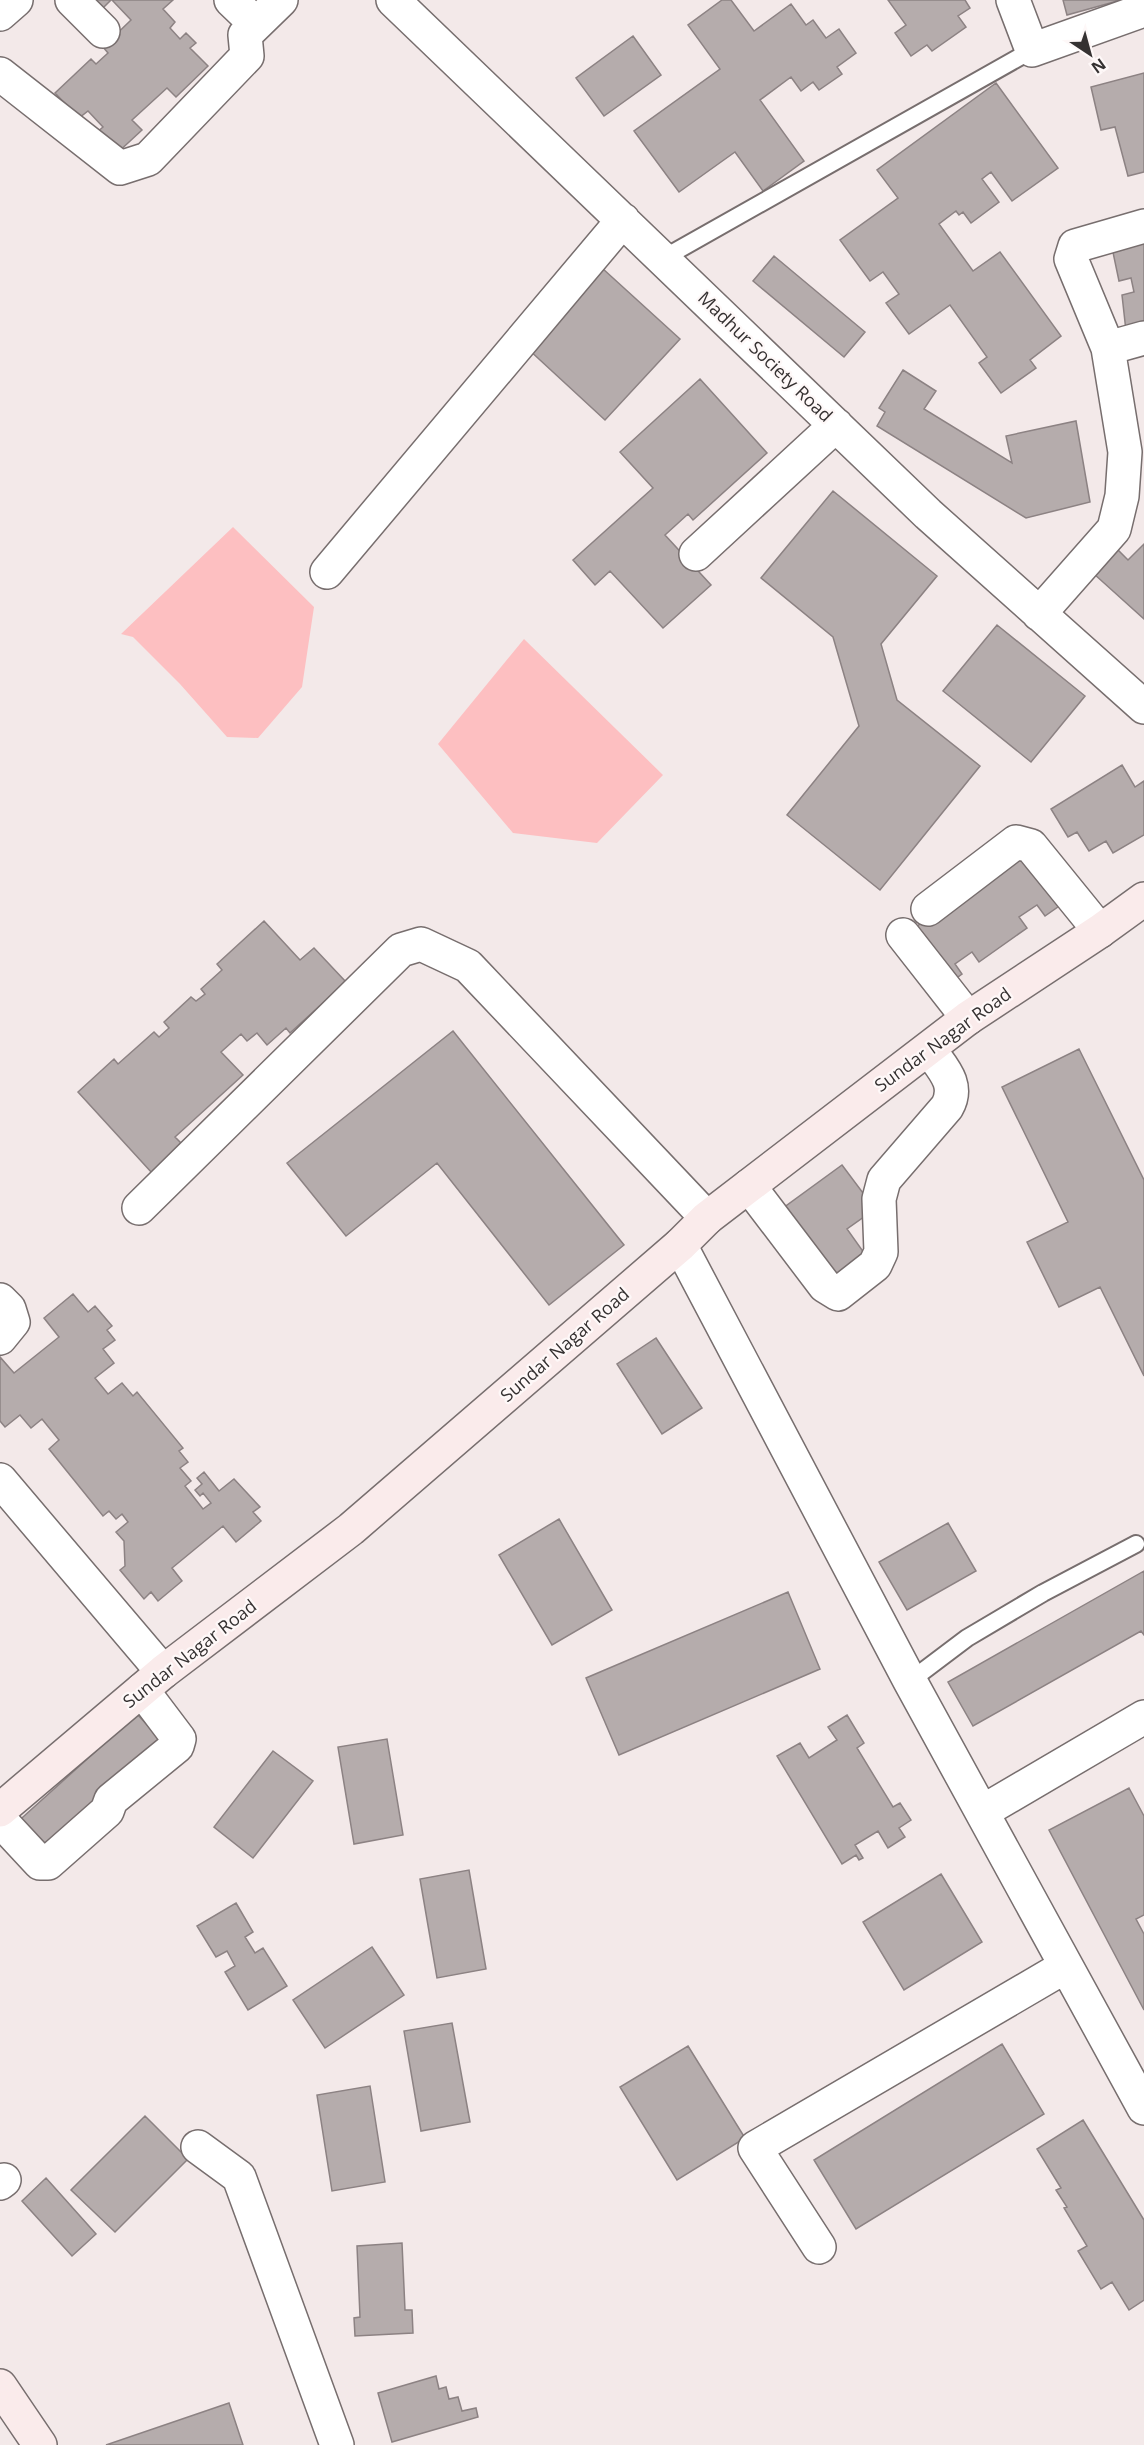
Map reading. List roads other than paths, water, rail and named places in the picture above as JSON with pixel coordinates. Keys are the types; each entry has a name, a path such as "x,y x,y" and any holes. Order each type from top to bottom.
{"street":[{"path":"0,14 16,0"},
{"path":"72,0 103,31"},
{"path":"231,0 256,24"},
{"path":"0,74 120,168 148,159 247,56 245,35 281,0"},
{"name":"Madhur Society Road","path":"393,0 928,514 1144,707"},
{"path":"1013,0 1032,50 1144,10"},
{"path":"327,572 622,220"},
{"path":"1039,614 1114,529 1134,436 1108,348 1071,259 1075,246 1144,226"},
{"path":"1108,348 1144,338"},
{"path":"696,554 836,425"},
{"path":"928,909 1016,842 1031,846 1100,931"},
{"name":"Sundar Nagar Road","path":"0,1810 153,1681 351,1529 680,1245 707,1218 968,1018 1100,931 1144,899"},
{"path":"903,935 968,1018"},
{"path":"139,1208 401,950 421,944 468,966 707,1218"},
{"path":"749,1186 825,1286 838,1294 857,1280 875,1265 880,1252 879,1198 884,1180 953,1097 952,1082 929,1049"},
{"path":"680,1245 910,1681 1144,2108"},
{"path":"0,1300 9,1309 13,1322 0,1338"},
{"path":"0,1480 153,1681 179,1739 177,1746 111,1800 107,1811 48,1863 40,1863 0,1820"},
{"path":"982,1812 1144,1717"},
{"path":"819,2247 755,2148 1066,1966"},
{"path":"198,2147 239,2177 337,2445"},
{"path":"0,2386 40,2445"}],"lane":[{"path":"662,259 1032,50"},
{"path":"910,1681 967,1638 1043,1593 1136,1544"}]}
